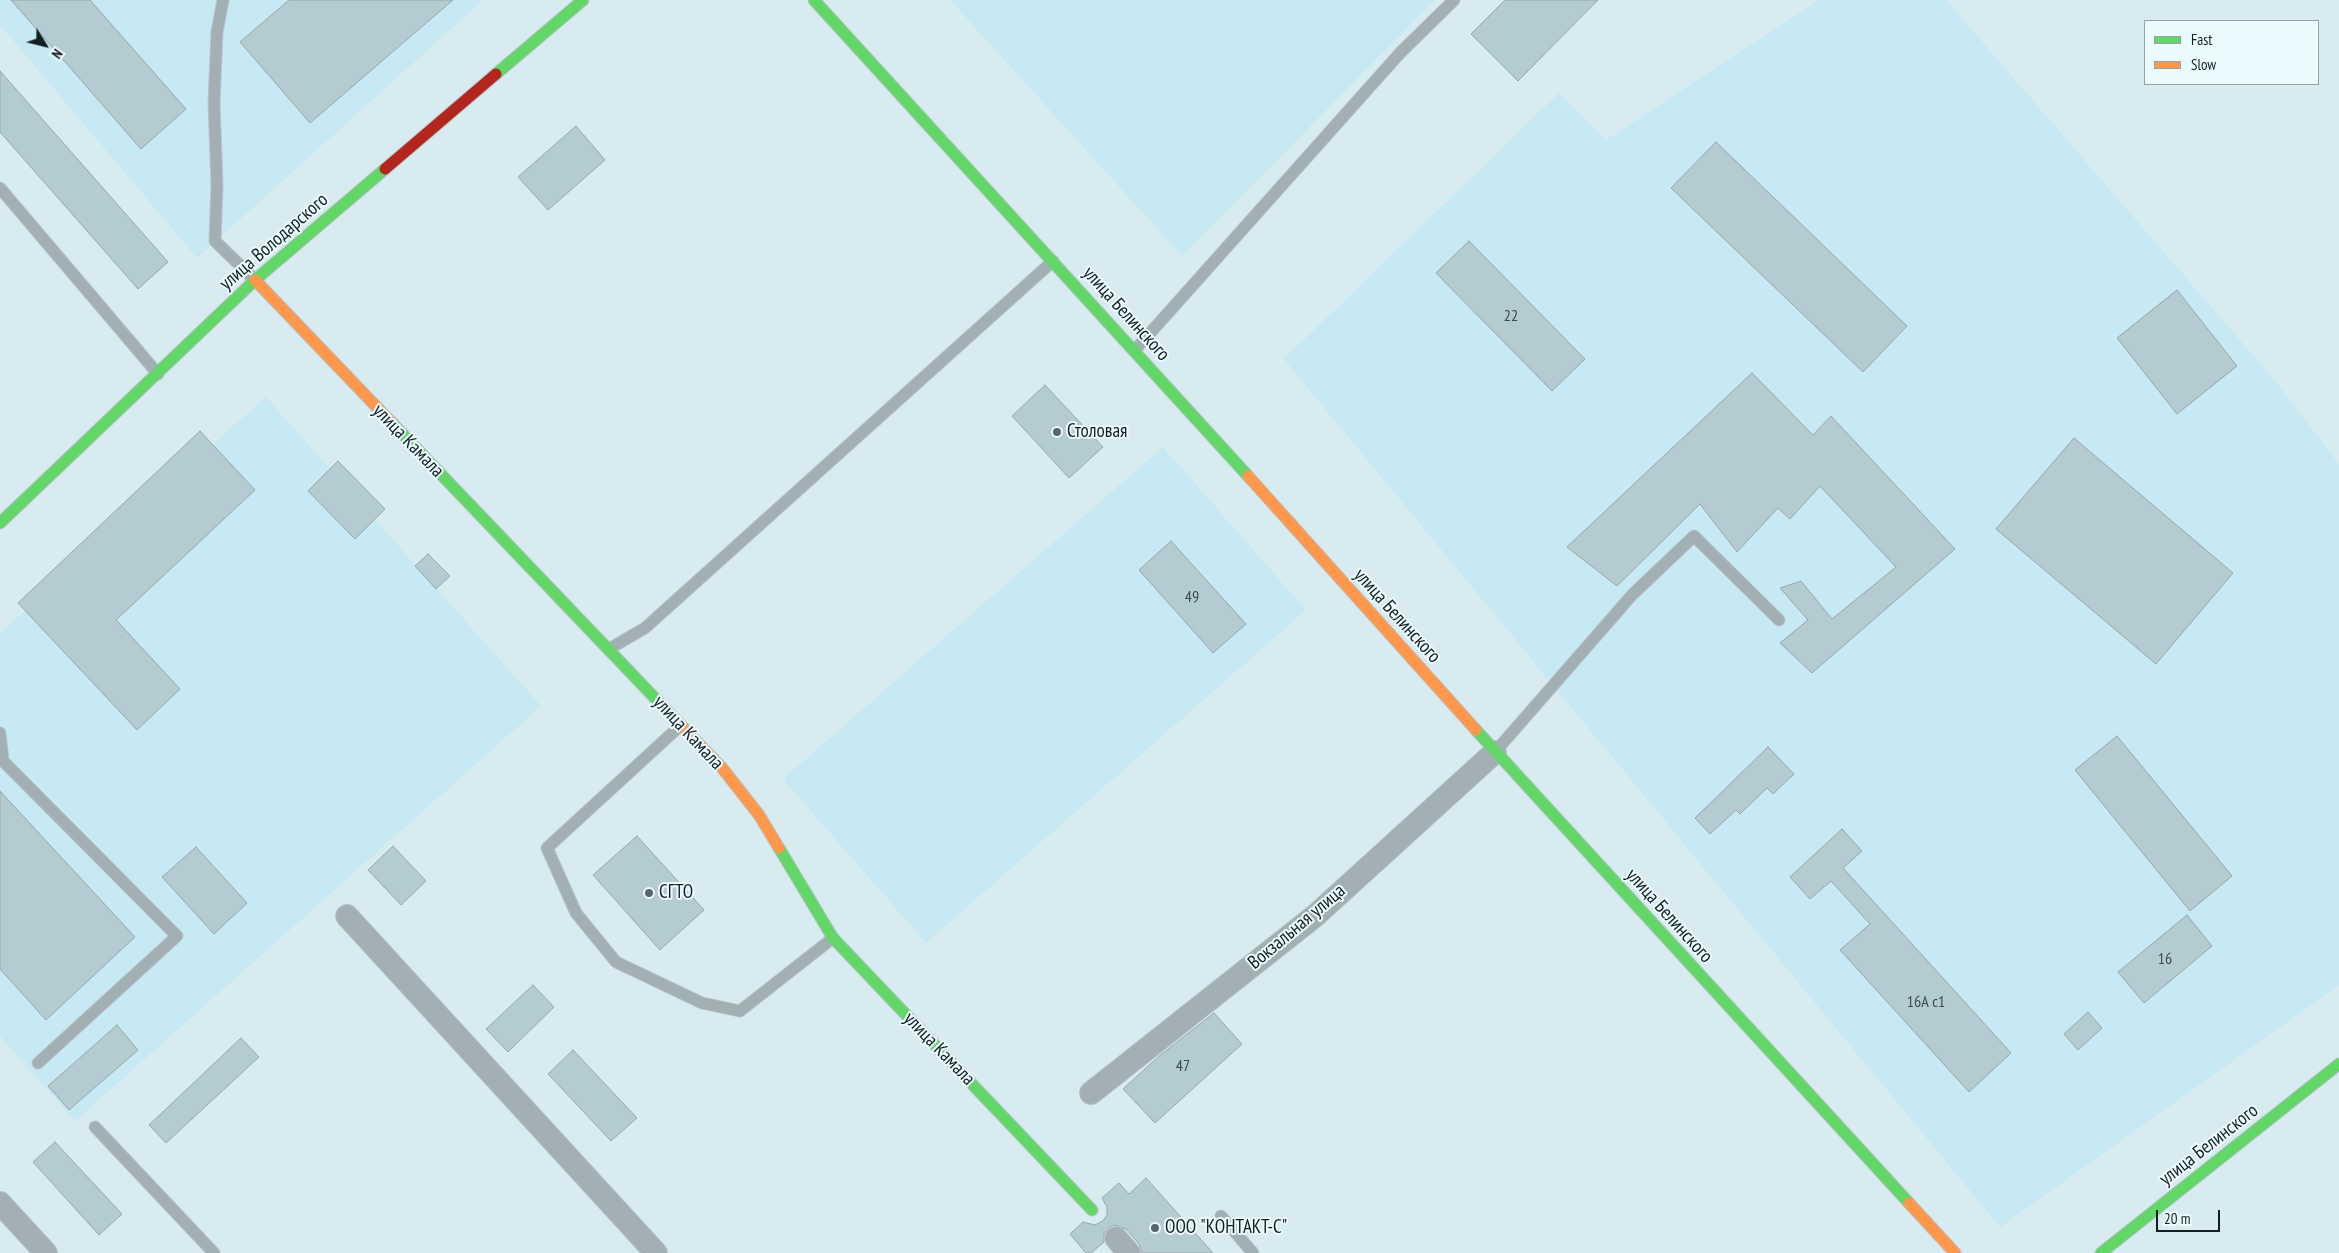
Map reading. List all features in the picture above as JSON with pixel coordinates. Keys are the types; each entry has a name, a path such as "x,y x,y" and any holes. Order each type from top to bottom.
{"street":[{"name":"улица Володарского","path":"0,523 255,280 583,0"},
{"name":"улица Белинского","path":"814,0 1135,350 1495,752 1955,1253"},
{"name":"улица Камала","path":"255,280 723,769 760,815 833,938 1092,1210"},
{"name":"Вокзальная улица","path":"1091,1093 1316,915 1495,752"},
{"path":"347,916 656,1253"},
{"name":"улица Белинского","path":"2101,1253 2339,1064"},
{"path":"0,1203 46,1253"}],"lane":[{"path":"223,0 217,32 214,103 218,185 215,242 255,280"},
{"path":"1135,350 1400,53 1454,0"},
{"path":"0,188 158,374"},
{"path":"608,650 646,628 1053,261"},
{"path":"1495,752 1632,595 1694,536 1779,620"},
{"path":"681,726 547,848 576,913 616,962 702,1003 740,1011 833,938"},
{"path":"0,733 3,761 177,936 38,1063"},
{"path":"95,1127 214,1253"},
{"path":"1222,1216 1252,1253"}],"shaded area":[{"path":"0,0 483,0 197,258 0,25"},
{"path":"950,0 1435,0 1182,256"},
{"path":"1819,0 1946,0 2276,382 2339,464 2339,985 2000,1227 1284,359 1559,93 1606,140"},
{"path":"266,397 541,706 75,1121 0,1036 0,633"},
{"path":"1163,447 1306,610 926,943 783,779"}],"building":[{"path":"11,0 90,0 186,109 141,149"},
{"path":"289,0 453,0 310,123 240,42"},
{"path":"1505,0 1598,0 1518,81 1471,34"},
{"path":"0,71 168,262 138,289 0,132"},
{"path":"576,126 605,160 548,210 518,177"},
{"path":"1716,142 1907,326 1863,372 1671,188"},
{"path":"1469,241 1585,359 1552,391 1436,273"},
{"path":"2177,290 2237,366 2177,414 2117,338"},
{"path":"1752,373 1813,435 1831,416 1955,549 1812,673 1780,643 1808,620 1780,588 1801,581 1832,619 1896,567 1820,486 1790,519 1778,508 1737,552 1700,504 1617,586 1567,547"},
{"name":"Столовая","path":"1045,385 1103,447 1069,478 1012,416"},
{"path":"200,431 255,490 116,620 180,689 137,730 18,603"},
{"path":"2074,438 2233,573 2156,664 1996,529"},
{"path":"338,461 385,509 355,539 308,491"},
{"path":"1171,541 1246,624 1213,653 1139,570"},
{"path":"428,554 450,576 436,589 415,566"},
{"path":"2117,736 2232,876 2190,911 2075,770"},
{"path":"1768,747 1794,774 1773,794 1767,788 1740,814 1736,810 1710,834 1695,818"},
{"path":"0,791 135,937 46,1020 0,969"},
{"path":"1842,829 1862,851 1843,868 2011,1053 1969,1092 1840,950 1870,924 1831,881 1810,899 1790,877"},
{"name":"СГТО","path":"637,836 704,910 660,950 593,875"},
{"path":"393,846 426,881 401,905 368,870"},
{"path":"196,847 247,903 214,934 162,877"},
{"path":"2187,915 2212,946 2144,1003 2118,972"},
{"path":"533,985 554,1007 508,1052 486,1029"},
{"path":"2088,1012 2102,1028 2078,1050 2064,1034"},
{"path":"1214,1013 1242,1044 1155,1123 1123,1089 1159,1056"},
{"path":"117,1025 138,1050 69,1110 48,1086"},
{"path":"241,1038 259,1057 166,1143 149,1125"},
{"path":"573,1050 637,1118 611,1141 548,1074"},
{"path":"55,1142 122,1214 99,1235 33,1162"},
{"name":"ООО \"КОНТАКТ-С\"","path":"1146,1178 1213,1253 1142,1253 1139,1244 1126,1229 1114,1225 1104,1233 1104,1242 1091,1253 1086,1253 1070,1234 1083,1222 1095,1225 1103,1221 1107,1215 1107,1207 1102,1198 1119,1183 1129,1194"}],"traffic: fast":[{"path":"496,74 583,0"},
{"path":"814,0 1248,476"},
{"path":"0,523 255,280 385,169"},
{"path":"392,423 672,716"},
{"path":"1476,730 1909,1203"},
{"path":"779,848 833,938 1092,1210"},
{"path":"2101,1253 2339,1064"}],"traffic: slow":[{"path":"255,280 392,423"},
{"path":"1248,476 1476,730"},
{"path":"672,716 723,769 759,815 779,848"},
{"path":"1909,1203 1955,1253"}],"traffic: jam":[{"path":"385,169 496,74"}],"place":[{"name":"Столовая","path":"1057,432"},
{"name":"СГТО","path":"649,893"},
{"name":"ООО \"КОНТАКТ-С\"","path":"1155,1228"}]}
